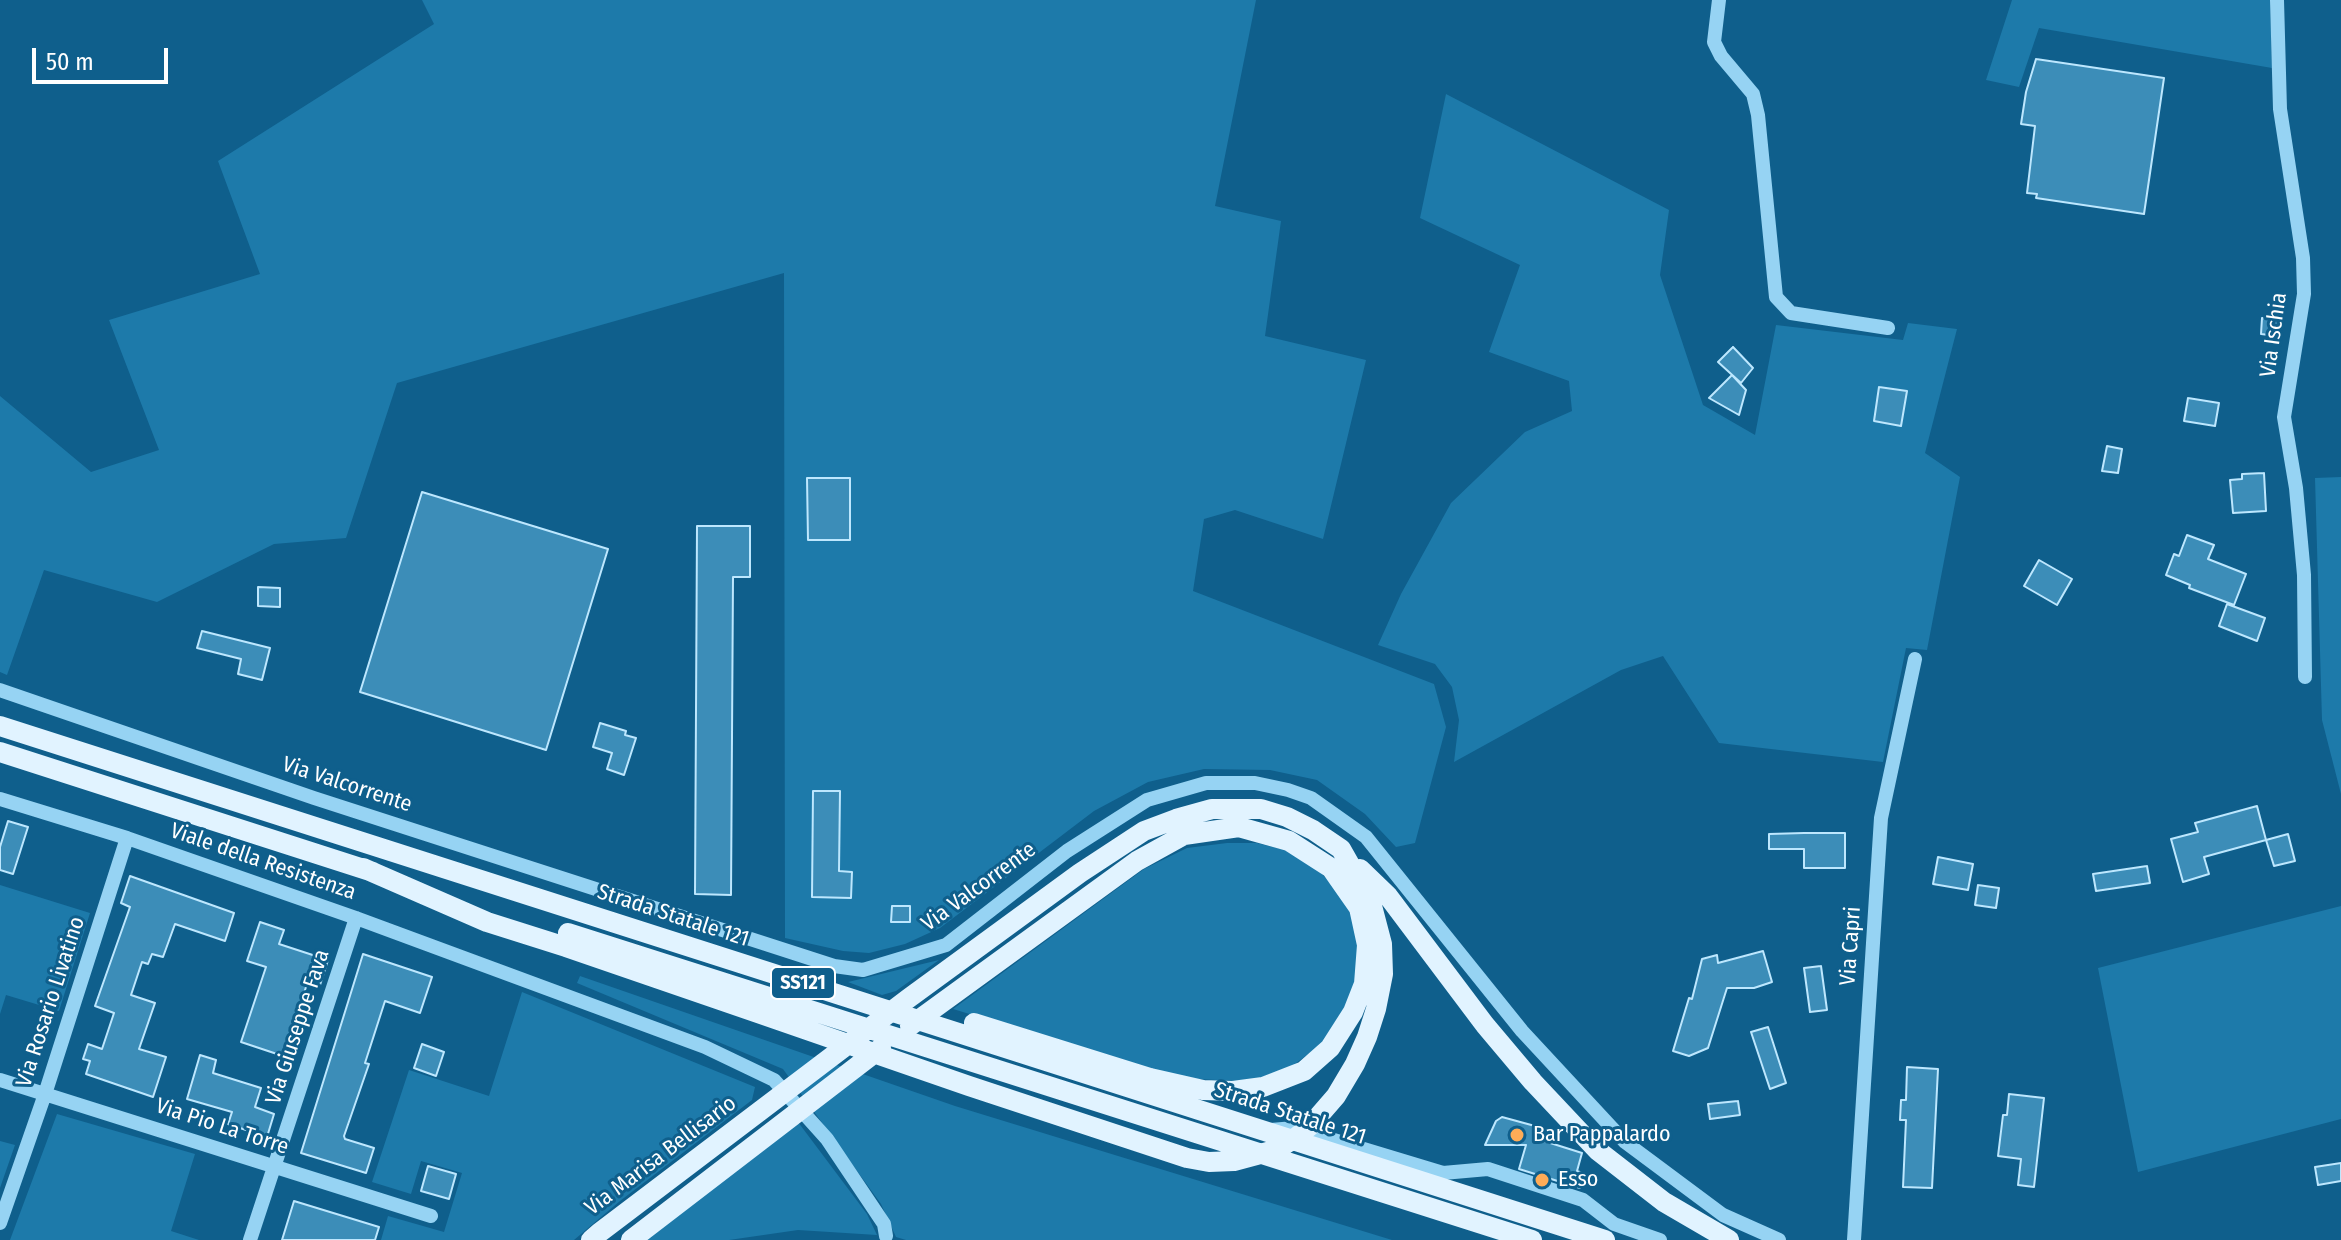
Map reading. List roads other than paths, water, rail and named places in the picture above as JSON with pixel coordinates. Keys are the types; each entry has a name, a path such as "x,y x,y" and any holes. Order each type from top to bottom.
{"main road":[{"name":"Strada Statale 121","path":"0,726 1605,1240"},
{"name":"Strada Statale 121","path":"0,752 1532,1240"},
{"name":"Via Marisa Bellisario","path":"591,1240 909,998 1080,873 1144,831 1212,809 1261,809 1300,823 1341,849 1388,896 1485,1025 1597,1150 1664,1202 1729,1240"},
{"name":"Via Marisa Bellisario","path":"631,1240 772,1130 936,1007 1137,861 1184,835 1239,827 1289,841 1331,868 1359,908 1367,945 1364,984 1353,1012 1330,1048 1304,1071 1263,1087 1233,1091 1203,1090 1150,1078 951,1016 876,1006"},
{"path":"363,868 487,922 969,1086 1187,1158 1209,1162 1234,1161 1275,1150 1310,1126 1336,1096 1355,1064 1376,1009 1383,974 1378,921 1371,902 1341,849"}],"street":[{"path":"1719,0 1714,42 1721,56 1753,94 1758,115 1776,297 1791,313 1888,328"},
{"name":"Via Ischia","path":"2277,0 2280,109 2303,258 2304,294 2284,417 2296,488 2304,575 2305,677"},
{"name":"Via Capri","path":"1854,1240 1881,818 1915,659"},
{"name":"Via Valcorrente","path":"0,690 314,798 834,966 863,970 946,945 1067,851 1147,800 1206,783 1255,783 1300,794 1311,798 1366,837 1522,1031 1625,1142 1723,1215 1779,1240"},
{"name":"Viale della Resistenza","path":"0,799 127,838 356,918 705,1047 774,1080 827,1139 884,1224 886,1236"},
{"name":"Via Rosario Livatino","path":"0,1223 127,838"},
{"name":"Via Giuseppe Fava","path":"250,1240 356,918"},
{"name":"Via Pio La Torre","path":"0,1080 431,1216"},
{"path":"1264,1130 1294,1128 1443,1173 1488,1169 1583,1200 1614,1224 1660,1240"}],"place":[{"name":"Bar Pappalardo","path":"1517,1135"},
{"name":"Esso","path":"1542,1180"}]}
